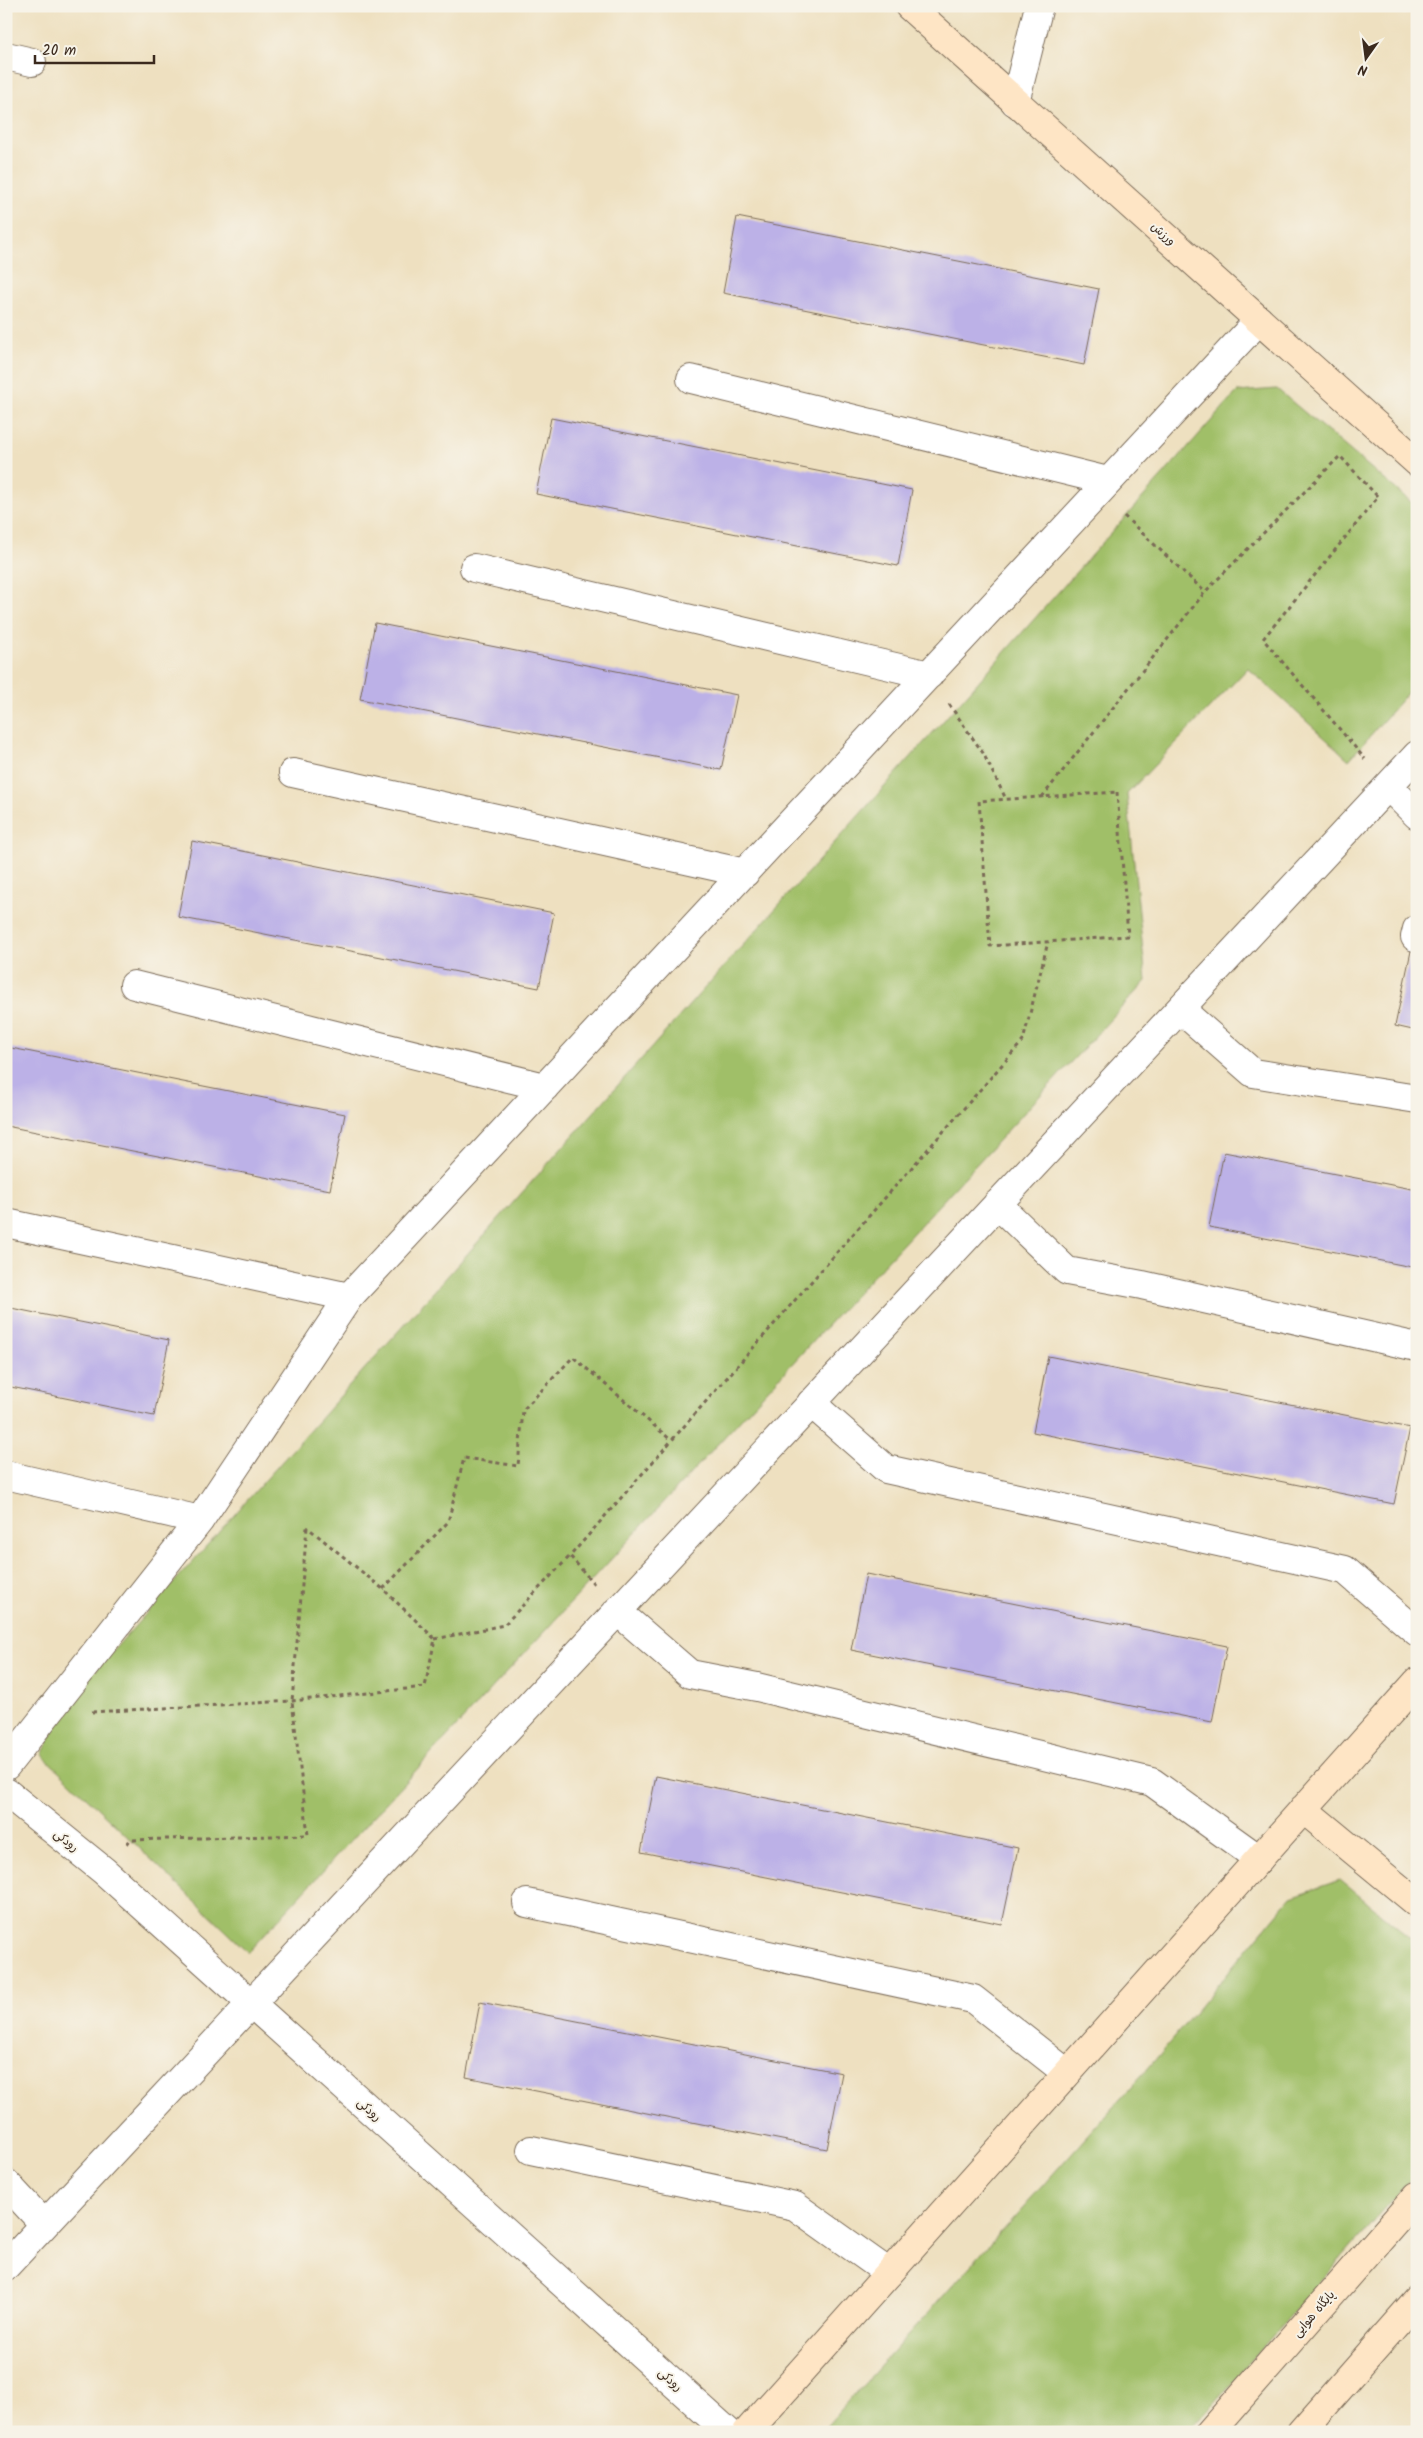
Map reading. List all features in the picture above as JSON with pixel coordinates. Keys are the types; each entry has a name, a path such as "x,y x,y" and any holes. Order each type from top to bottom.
{"street":[{"name":"ورزش","path":"909,6 1417,462"},
{"path":"1015,102 1039,6"},
{"path":"6,1766 200,1520 350,1298 1259,320"},
{"path":"691,379 1103,486"},
{"path":"474,568 929,674"},
{"path":"6,2266 1417,755"},
{"path":"293,773 744,873"},
{"path":"1388,786 1417,815"},
{"path":"134,985 545,1088"},
{"path":"1180,1009 1253,1073 1417,1099"},
{"path":"997,1204 1067,1271 1142,1285 1417,1347"},
{"path":"6,1224 350,1298"},
{"path":"811,1403 886,1469 1345,1570 1417,1632"},
{"path":"6,1475 200,1520"},
{"path":"617,1611 690,1674 757,1687 1152,1782 1258,1858"},
{"path":"747,2432 1417,1682"},
{"name":"رودکی","path":"6,1792 104,1871 728,2432"},
{"path":"1303,1809 1417,1903"},
{"path":"527,1903 973,1998 1067,2073"},
{"path":"532,2150 795,2206 889,2273"},
{"path":"6,2183 44,2224"},
{"name":"پایگاه هوایی","path":"1210,2432 1417,2196"},
{"path":"1301,2432 1417,2300"}],"path":[{"path":"1042,797 1205,592 1340,456 1378,497 1263,639 1388,786"},
{"path":"1103,486 1205,592"},
{"path":"929,674 983,753 1006,799"},
{"path":"1117,792 1128,936 990,946 979,801 1042,797 1117,792"},
{"path":"435,1639 504,1625 570,1556 1023,1041 1048,942"},
{"path":"383,1589 448,1522 464,1458 518,1466 524,1410 573,1357 671,1440"},
{"path":"104,1871 130,1840 308,1835 292,1701 307,1527 383,1589 435,1639"},
{"path":"570,1556 617,1611"},
{"path":"49,1712 61,1714 292,1701 425,1687 435,1639"}],"green space":[{"path":"1277,389 1417,507 1417,682 1349,760 1248,668 1127,794 1146,981 248,1952 42,1755 68,1701 1237,392"},
{"path":"1340,1880 1417,1943 1417,2172 1188,2432 821,2432 1150,2066 1291,1897"}],"building":[{"path":"737,217 1099,289 1084,365 723,293"},
{"path":"551,418 912,490 898,566 536,494"},
{"path":"375,623 737,695 721,770 360,699"},
{"path":"192,841 554,913 539,988 178,917"},
{"path":"1411,951 1417,952 1417,1031 1395,1026"},
{"path":"6,1047 345,1114 330,1190 6,1126"},
{"path":"1224,1152 1417,1190 1417,1268 1209,1227"},
{"path":"6,1307 169,1340 154,1416 6,1386"},
{"path":"1048,1356 1410,1428 1394,1504 1033,1432"},
{"path":"866,1574 1227,1646 1212,1722 851,1650"},
{"path":"656,1776 1018,1848 1002,1924 641,1852"},
{"path":"480,2002 842,2073 827,2149 466,2077"}]}
